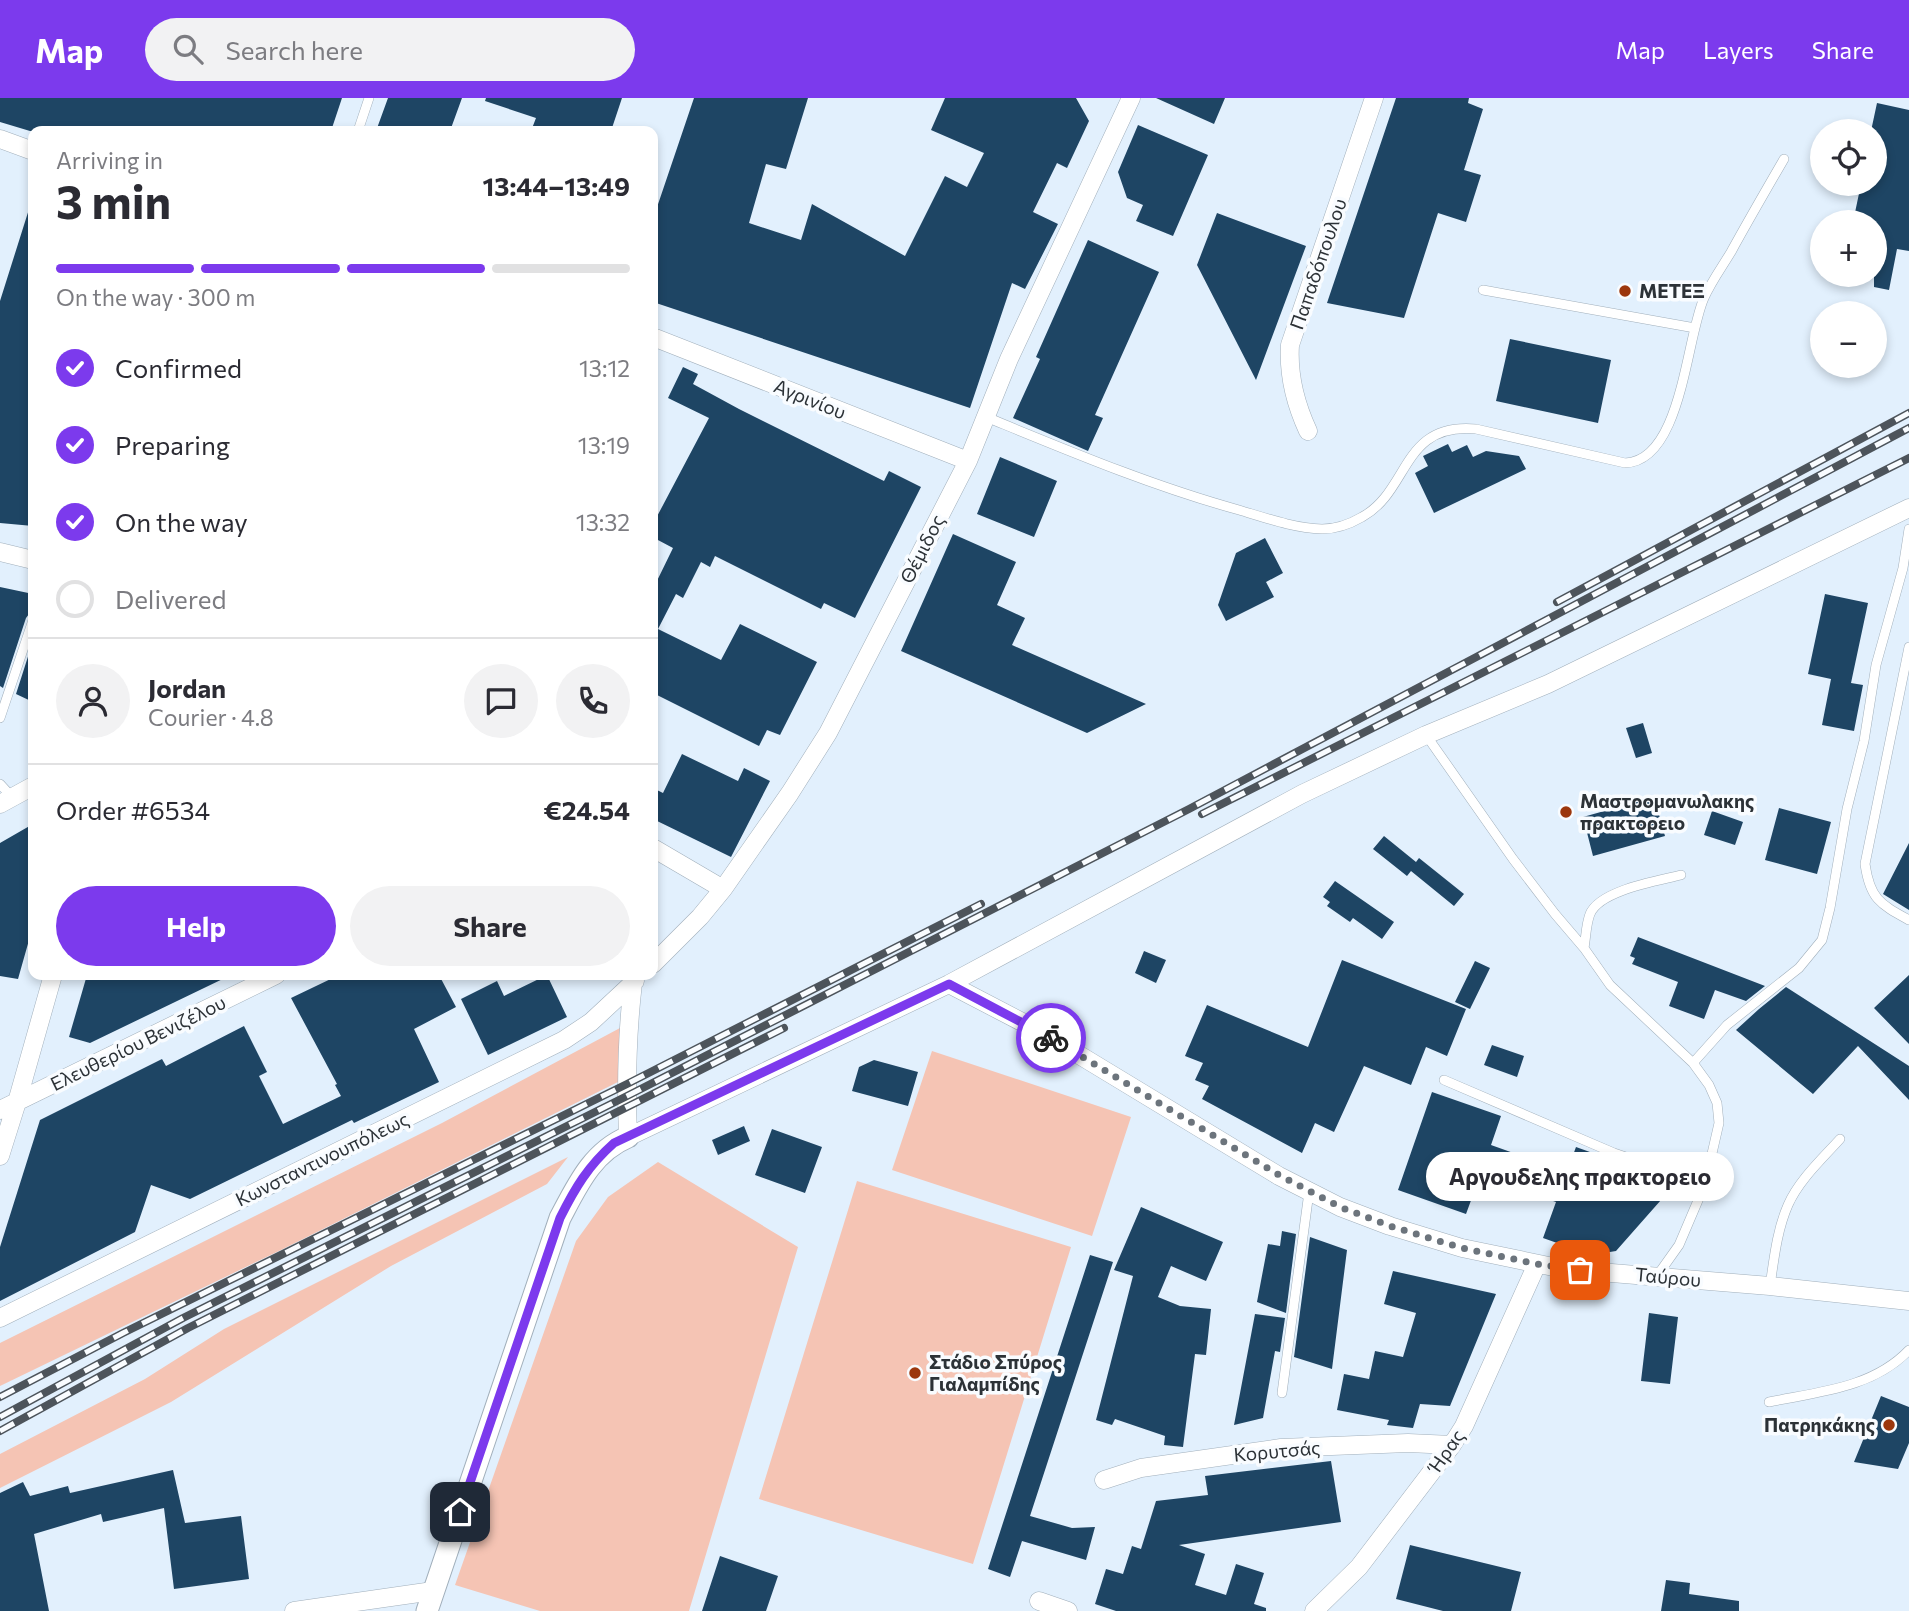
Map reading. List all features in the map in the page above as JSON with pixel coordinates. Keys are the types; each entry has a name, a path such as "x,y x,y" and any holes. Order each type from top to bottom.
{"street":[{"name":"Θέμιδος","path":"658,959 700,917 723,888 790,793 828,733 968,461 1009,359 1131,98"},
{"name":"Παπαδόπουλου","path":"1308,431 1292,386 1290,345 1374,98"},
{"path":"0,139 28,149"},
{"name":"Αγρινίου","path":"658,339 968,461"},
{"path":"427,1611 560,1218 582,1177 598,1156 614,1143 949,984 1302,794 1426,735 1548,684 1909,508"},
{"path":"0,552 28,559"},
{"path":"4,795 28,788"},
{"path":"658,851 723,888"},
{"path":"0,1156 52,980"},
{"name":"Ελευθερίου Βενιζέλου","path":"0,1110 266,980"},
{"name":"Κωνσταντινουπόλεως","path":"0,1318 564,1040 591,1022 636,980"},
{"path":"628,1137 629,1017 637,980"},
{"name":"Ταύρου","path":"949,984 1043,1033 1309,1192 1390,1226 1462,1248 1563,1269 1770,1286 1909,1301"},
{"name":"Ήρας","path":"1314,1611 1359,1567 1452,1445 1464,1426 1537,1264"},
{"name":"Κορυτσάς","path":"1104,1480 1141,1468 1281,1448 1408,1443 1452,1445"},
{"path":"294,1611 433,1591"},
{"path":"1040,1601 1068,1611"}],"lane":[{"path":"360,126 369,98"},
{"path":"986,417 1179,493 1302,527 1321,529 1337,528 1361,518 1379,506 1413,453 1435,436 1448,430 1476,429 1635,463 1643,459 1658,443 1684,382 1703,299 1784,159"},
{"path":"1483,290 1695,328"},
{"path":"1693,1063 1727,1025 1799,968 1822,940 1847,808 1864,741 1876,665 1903,568 1909,529"},
{"path":"0,718 28,636"},
{"path":"1909,648 1865,864 1875,898 1888,909 1909,920"},
{"path":"1426,735 1513,859 1610,985 1693,1063 1709,1085 1717,1103 1719,1123 1705,1184 1679,1245 1657,1276"},
{"path":"1584,948 1591,912 1601,901 1630,889 1681,875"},
{"path":"1444,1080 1614,1153 1705,1184"},
{"path":"1770,1286 1777,1237 1789,1203 1806,1177 1840,1139"},
{"path":"1282,1393 1309,1192"},
{"path":"1769,1402 1858,1383 1881,1373 1909,1350"}],"shaded area":[{"path":"620,1028 620,1081 0,1386 0,1343 442,1123"},
{"path":"932,1051 1131,1117 1092,1236 892,1170"},
{"path":"568,1157 547,1184 391,1266 171,1402 0,1488 0,1454 145,1379 224,1329"},
{"path":"658,1162 798,1247 689,1611 540,1611 455,1585 576,1241 608,1197"},
{"name":"Στάδιο Σπύρος Γιαλαμπίδης","path":"857,1181 1071,1247 973,1564 759,1499"}],"building":[{"path":"0,98 342,98 333,126 28,126 28,130 0,122"},
{"path":"388,98 462,98 452,126 378,126"},
{"path":"486,98 622,98 613,126 533,126 536,118 485,101"},
{"path":"694,98 808,98 786,169 766,164 749,223 801,240 812,204 905,256 945,176 967,187 984,153 931,130 945,98 1076,98 1089,121 1067,168 1057,163 1033,212 1058,224 1025,289 1012,283 970,408 658,304 658,204"},
{"path":"1156,98 1225,98 1214,124"},
{"path":"1396,98 1469,98 1468,103 1483,109 1464,170 1481,175 1466,222 1438,213 1404,318 1327,303"},
{"path":"1877,103 1909,110 1909,251 1897,249 1889,290 1874,287 1887,287 1887,210 1856,210 1858,196 1887,196 1887,119 1874,119"},
{"path":"1138,125 1208,155 1173,236 1136,221 1143,205 1127,198 1118,172"},
{"path":"28,212 28,526 0,523 0,301"},
{"path":"1217,213 1306,246 1256,380 1197,265"},
{"path":"1088,240 1159,272 1095,415 1103,418 1088,451 1013,418 1040,359 1036,357"},
{"path":"1510,339 1611,360 1598,423 1496,401"},
{"path":"683,367 698,374 693,384 739,409 884,481 889,471 921,487 855,618 824,603 821,609 715,556 710,567 701,562 683,598 676,594 658,629 658,579 673,548 658,540 658,515 709,418 668,398"},
{"path":"1448,444 1452,452 1467,445 1473,457 1486,451 1519,456 1526,469 1434,513 1415,473 1428,466 1423,456"},
{"path":"1000,457 1057,481 1034,537 977,514"},
{"path":"953,534 1016,562 997,605 1025,618 1012,645 1146,704 1087,733 901,651"},
{"path":"1265,538 1283,573 1266,582 1274,597 1226,621 1218,605 1236,553"},
{"path":"0,587 28,593 28,615 3,688 0,686"},
{"path":"1825,594 1868,603 1851,683 1863,685 1854,731 1822,725 1831,679 1808,674"},
{"path":"740,624 817,662 780,735 767,730 759,746 658,696 658,629 721,660"},
{"path":"28,657 28,700 16,694"},
{"path":"1643,723 1652,753 1636,758 1626,728"},
{"path":"682,754 738,781 744,768 770,781 731,857 658,821 658,790 663,793"},
{"path":"1654,797 1665,836 1593,856 1583,817"},
{"path":"1779,808 1831,822 1817,874 1765,860"},
{"path":"1712,811 1743,822 1735,845 1704,835"},
{"path":"28,827 28,944 18,979 0,976 0,843"},
{"path":"1384,836 1416,862 1419,858 1464,894 1454,906 1411,871 1407,876 1373,849"},
{"path":"1909,843 1909,910 1883,894"},
{"path":"1335,881 1394,922 1382,939 1353,918 1350,922 1327,906 1330,902 1323,897"},
{"path":"1638,937 1765,986 1746,1001 1715,990 1704,1019 1669,1006 1678,982 1632,964 1635,958 1630,956"},
{"path":"1144,951 1166,960 1156,983 1135,973"},
{"path":"1342,960 1466,1009 1447,1056 1426,1047 1411,1085 1364,1066 1334,1132 1315,1123 1302,1153 1202,1099 1209,1086 1195,1080 1203,1063 1185,1056 1207,1005 1308,1047"},
{"path":"1475,961 1490,968 1470,1009 1455,1002"},
{"path":"1909,975 1909,1044 1874,1008"},
{"path":"86,980 221,980 90,1043 69,1037"},
{"path":"329,980 442,980 456,1007 414,1029 439,1082 354,1123 352,1120 190,1199 151,1185 135,1232 0,1301 0,1247 40,1120 162,1059 166,1066 244,1026 267,1072 259,1076 283,1124 341,1096 291,998"},
{"path":"537,980 549,980 567,1017 488,1055 461,999 497,981 504,996"},
{"path":"1786,987 1909,1066 1909,1100 1858,1046 1813,1094 1736,1030"},
{"path":"1492,1045 1524,1056 1517,1077 1484,1065"},
{"path":"874,1060 918,1072 908,1106 852,1091 859,1067"},
{"path":"1432,1092 1501,1116 1491,1145 1533,1160 1529,1170 1563,1182 1576,1147 1676,1183 1616,1251 1591,1255 1543,1238 1556,1202 1480,1176 1466,1214 1398,1190"},
{"path":"744,1126 750,1141 718,1155 712,1140"},
{"path":"772,1129 822,1147 805,1193 755,1175"},
{"path":"1141,1207 1223,1242 1206,1281 1171,1266 1158,1297 1180,1306 1211,1309 1206,1355 1195,1354 1183,1447 1164,1445 1165,1436 1115,1419 1112,1425 1096,1420 1133,1276 1114,1270"},
{"path":"1282,1231 1296,1234 1286,1313 1257,1302 1268,1244 1280,1246"},
{"path":"1310,1237 1347,1250 1332,1369 1294,1357"},
{"path":"1090,1255 1113,1262 1030,1516 1072,1528 1095,1527 1086,1560 1022,1541 1010,1577 988,1569"},
{"path":"1393,1271 1496,1294 1450,1406 1420,1404 1413,1428 1387,1425 1389,1420 1337,1410 1344,1374 1369,1379 1375,1351 1403,1357 1416,1313 1384,1304"},
{"path":"1649,1313 1678,1317 1670,1384 1641,1381"},
{"path":"1255,1314 1285,1318 1280,1352 1275,1351 1263,1418 1234,1425"},
{"name":"Πατρηκάκης","path":"1881,1396 1909,1407 1909,1443 1898,1469 1854,1462"},
{"path":"1331,1461 1341,1522 1179,1545 1205,1554 1195,1585 1226,1595 1236,1564 1264,1573 1254,1604 1266,1608 1266,1611 1116,1611 1095,1604 1106,1569 1123,1574 1132,1546 1141,1549 1156,1501 1208,1495 1205,1476"},
{"path":"173,1470 185,1523 241,1516 249,1579 174,1589 164,1508 103,1522 101,1514 34,1534 49,1611 0,1611 0,1493 23,1482 30,1496 68,1486 70,1493"},
{"path":"1410,1545 1521,1572 1511,1611 1443,1611 1396,1599"},
{"path":"720,1556 778,1576 766,1611 702,1611"},
{"path":"1666,1580 1690,1583 1689,1594 1739,1601 1739,1611 1661,1611"}],"railway":[{"path":"1557,602 1909,413"},
{"path":"0,1417 183,1318 627,1096 1189,809 1909,428"},
{"path":"1202,814 1909,458"},
{"path":"0,1397 981,904"},
{"path":"0,1431 188,1328 784,1028"}],"way so far":[{"path":"1051,1038 1279,1175 1340,1207 1462,1248 1563,1269 1580,1270"}],"place":[{"name":"ΜΕΤΕΞ","path":"1625,291"},
{"name":"Μαστρομανωλακης πρακτορειο","path":"1566,812"},
{"name":"Αργουδελης πρακτορειο","path":"1580,1270"},
{"name":"Στάδιο Σπύρος Γιαλαμπίδης","path":"915,1373"},
{"name":"Πατρηκάκης","path":"1889,1425"}],"route":[{"path":"460,1512 560,1218 582,1177 598,1156 614,1143 949,984 1051,1038"}]}
